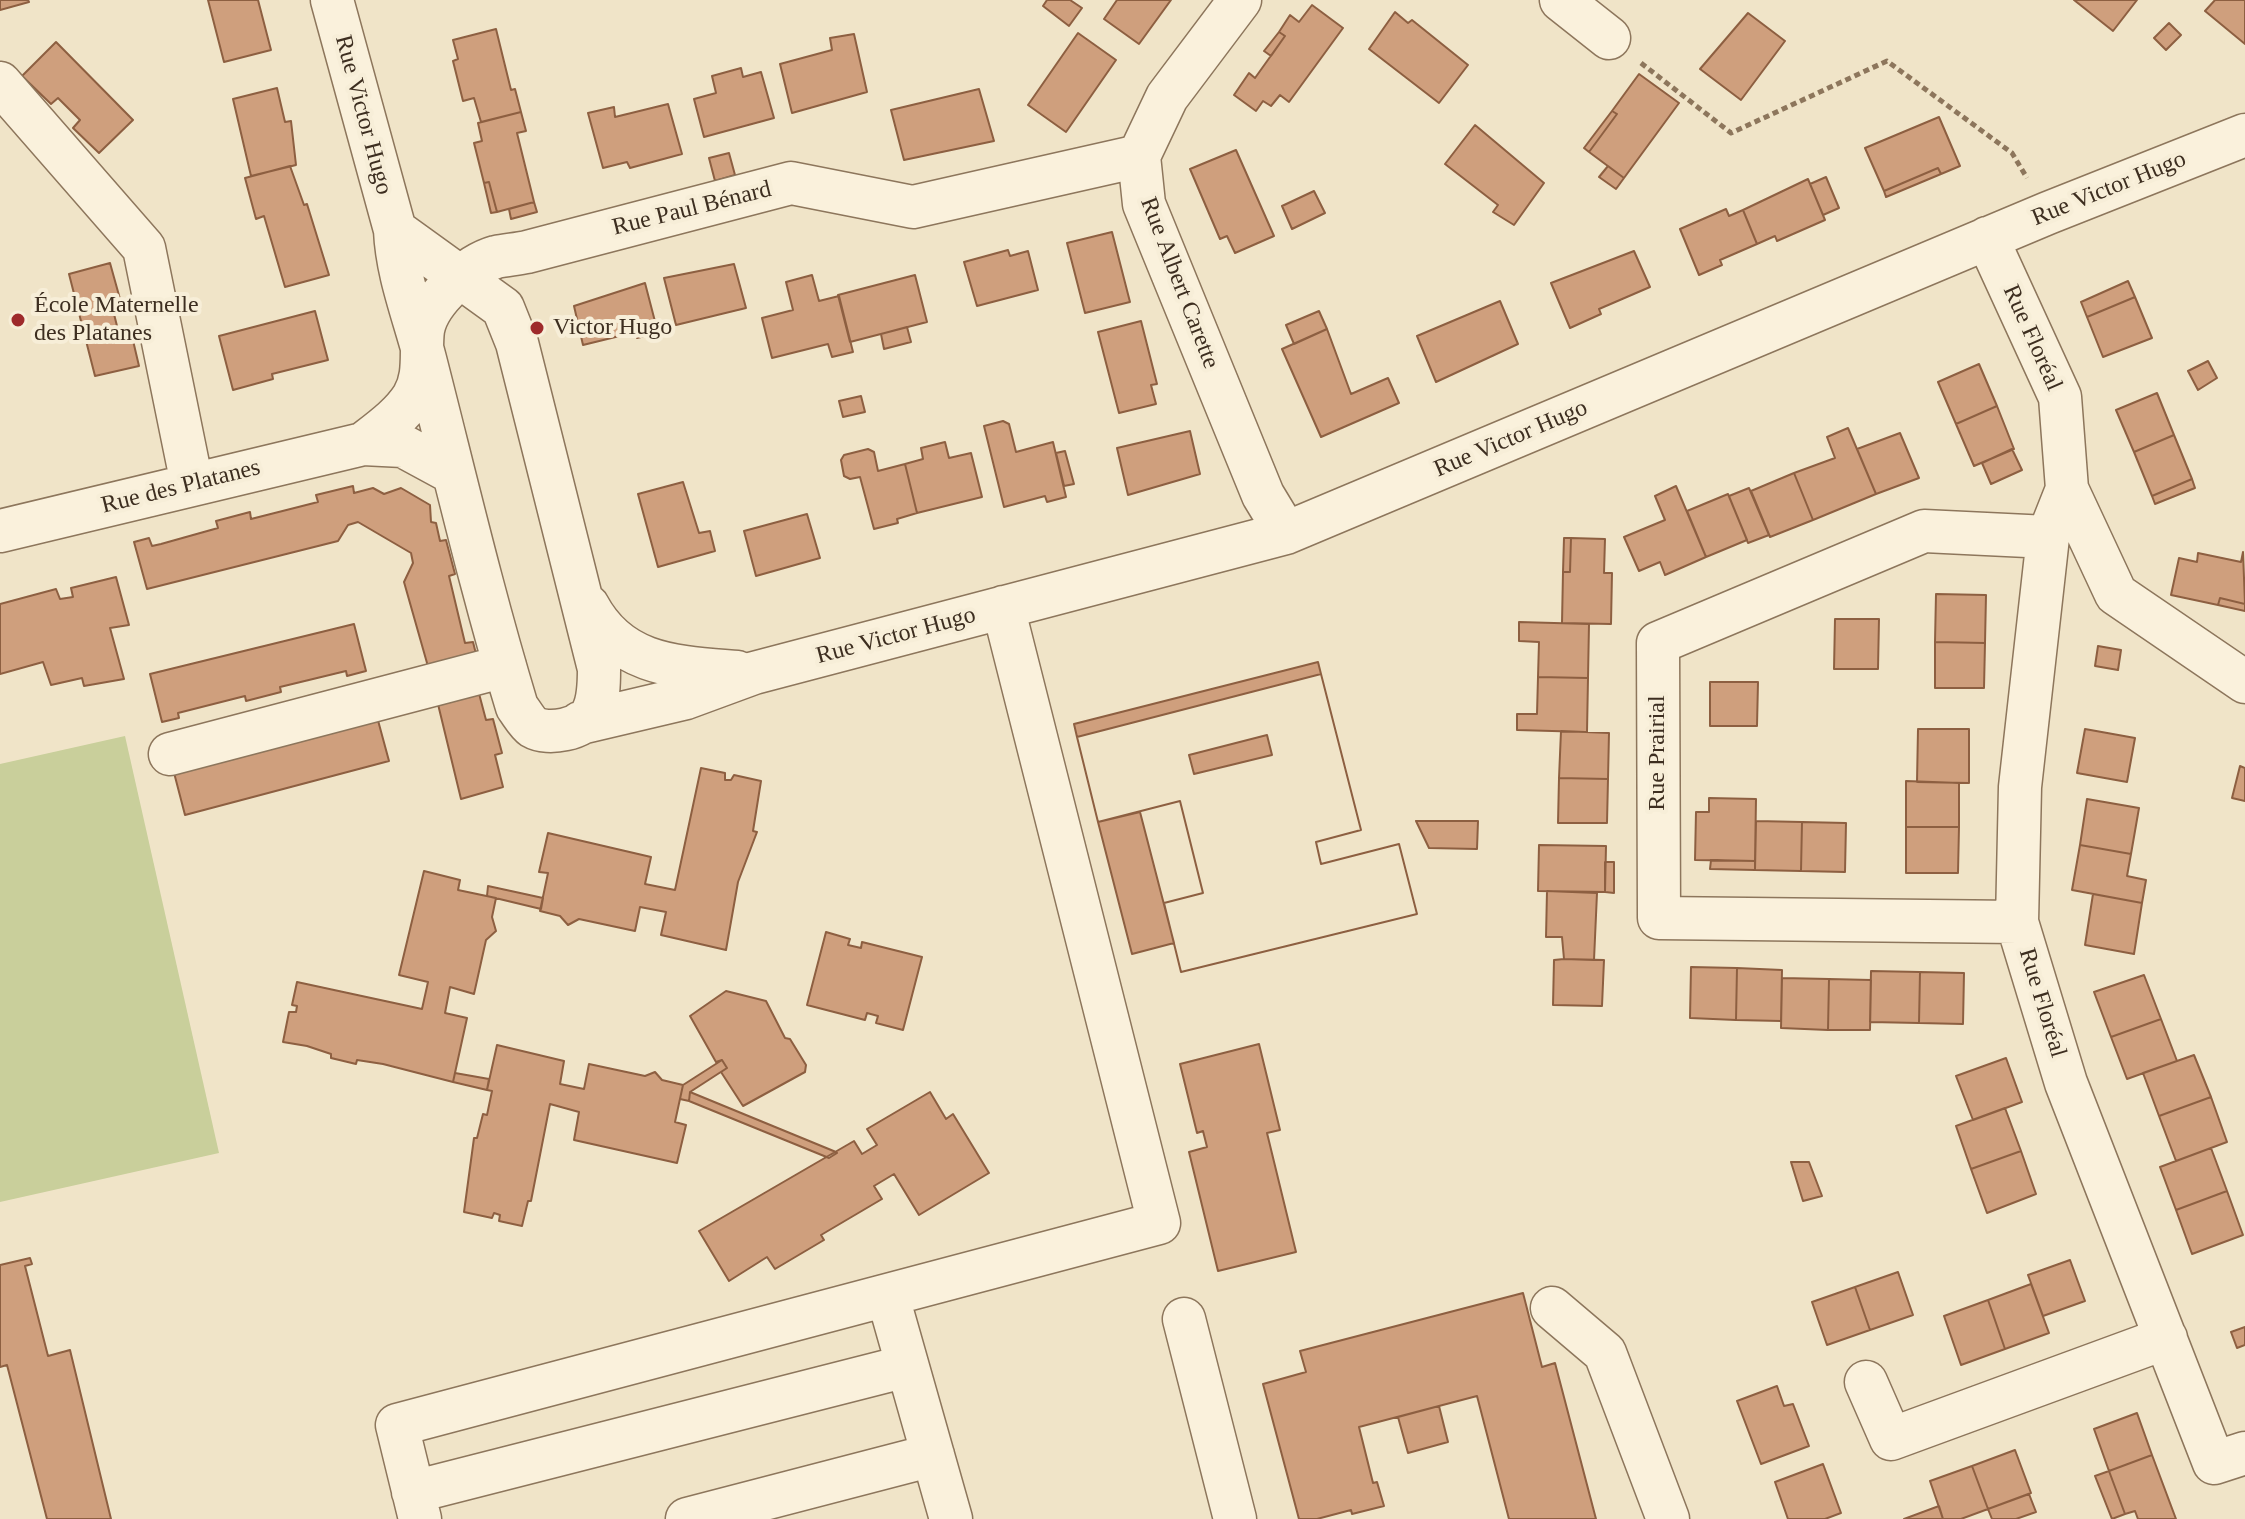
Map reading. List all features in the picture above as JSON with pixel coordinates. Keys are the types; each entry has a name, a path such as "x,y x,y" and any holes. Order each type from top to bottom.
{"street":[{"name":"Rue Victor Hugo","path":"332,0 395,230 396,260 425,358 451,472 517,707 533,727 555,732 580,723 686,698 754,673 1286,533 1987,238 2245,135"},
{"path":"1139,156 1167,97 1240,0"},
{"path":"1561,0 1609,38"},
{"path":"0,83 144,248 192,484"},
{"name":"Rue Paul Bénard","path":"473,294 514,272 527,252 791,183 913,207 1139,156"},
{"name":"Rue Albert Carette","path":"1139,156 1144,204 1263,495 1286,533"},
{"path":"395,230 473,294"},
{"name":"Rue Floréal","path":"1987,238 2060,397 2067,489 2116,594 2245,682"},
{"name":"Rue Victor Hugo","path":"425,358 423,331 428,315 473,294 517,343 599,669 598,692 591,715 580,723"},
{"name":"Rue des Platanes","path":"363,444 392,421 414,395 425,358"},
{"name":"Rue des Platanes","path":"0,531 363,444 403,446 451,472"},
{"name":"Rue Floréal","path":"2067,489 2048,537 2020,787 2017,922 2066,1083 2214,1463 2245,1453"},
{"name":"Rue Prairial","path":"2017,922 1659,918 1658,643 1924,531 2048,537"},
{"name":"Rue Victor Hugo","path":"583,597 601,631 629,650 673,668 754,673"},
{"path":"907,1366 417,1505 397,1425 1159,1223 1003,607"},
{"path":"170,754 505,666"},
{"path":"888,1297 951,1519"},
{"path":"1552,1308 1605,1353 1668,1519"},
{"path":"1184,1319 1235,1519"},
{"path":"1866,1382 1891,1439 2166,1338"},
{"path":"687,1519 933,1455"}],"path":[{"path":"1609,38 1731,133 1887,61 2012,153 2048,213"}],"green space":[{"path":"125,736 219,1153 0,1202 0,764"}],"building":[{"path":"0,0 28,0 29,2 0,10"},
{"path":"208,0 258,0 271,50 224,62"},
{"path":"1047,0 1070,0 1082,8 1069,26 1043,6"},
{"path":"1117,0 1171,0 1139,44 1104,19"},
{"path":"2074,0 2137,0 2113,31"},
{"path":"2215,0 2245,0 2245,44 2205,11"},
{"path":"1312,5 1343,28 1289,102 1280,95 1271,106 1263,101 1256,111 1234,95 1249,73 1255,78 1285,36 1279,32 1290,15 1299,22"},
{"path":"1395,12 1408,23 1412,20 1468,65 1439,103 1369,49"},
{"path":"1748,13 1785,41 1741,100 1700,69"},
{"path":"2169,23 2181,35 2166,50 2154,38"},
{"path":"496,29 511,90 515,89 521,112 481,122 474,98 463,101 453,61 458,59 453,40"},
{"path":"1279,32 1285,36 1271,56 1264,51"},
{"path":"1078,33 1116,60 1066,132 1028,105"},
{"path":"854,34 867,92 792,113 780,64 832,50 830,38"},
{"path":"56,42 133,120 99,153 73,128 80,120 58,98 51,104 22,76"},
{"path":"741,68 743,77 761,72 774,118 704,137 694,99 716,93 712,76"},
{"path":"1639,74 1679,103 1624,178 1589,152 1617,114 1612,111"},
{"path":"277,88 285,122 291,121 296,165 251,176 233,99"},
{"path":"979,89 994,141 904,160 891,110"},
{"path":"668,104 682,154 630,168 627,162 603,168 588,113 614,107 615,117"},
{"path":"1612,111 1617,114 1589,152 1584,148"},
{"path":"521,112 526,131 517,133 534,202 497,212 489,182 484,183 474,143 482,141 478,123"},
{"path":"1939,117 1960,166 1941,174 1938,168 1884,191 1865,148"},
{"path":"1475,125 1544,183 1514,225 1493,212 1498,205 1445,164"},
{"path":"1236,150 1274,236 1235,253 1227,236 1220,239 1190,169"},
{"path":"729,153 735,175 715,181 709,158"},
{"path":"290,166 304,205 307,204 329,275 285,287 264,216 256,219 245,178"},
{"path":"1608,166 1624,178 1616,189 1599,177"},
{"path":"1938,168 1941,174 1886,197 1884,191"},
{"path":"1826,177 1839,208 1823,215 1810,184"},
{"path":"1808,179 1825,220 1777,241 1775,236 1757,244 1743,210"},
{"path":"489,182 497,212 491,213 484,183"},
{"path":"1314,191 1325,213 1292,229 1282,206"},
{"path":"534,202 537,212 511,219 509,209"},
{"path":"1726,209 1729,216 1743,210 1757,244 1720,260 1722,265 1699,275 1680,229"},
{"path":"1112,232 1130,302 1085,313 1067,243"},
{"path":"1008,250 1010,256 1028,251 1038,290 977,306 964,262"},
{"path":"1634,251 1650,287 1599,309 1601,314 1570,328 1551,283"},
{"path":"110,263 120,299 111,302 119,334 131,332 139,366 95,376 69,274"},
{"path":"734,264 746,308 676,325 664,278"},
{"path":"812,275 819,301 839,296 853,352 832,357 828,344 772,358 762,318 793,310 786,282"},
{"path":"915,275 927,322 850,342 838,295"},
{"path":"2128,281 2135,297 2087,317 2081,302"},
{"path":"645,283 658,333 637,338 636,332 583,345 574,306"},
{"path":"2135,297 2152,338 2103,357 2087,317"},
{"path":"1500,301 1518,344 1436,382 1417,336"},
{"path":"315,311 328,360 272,374 273,379 233,390 219,336"},
{"path":"1319,311 1327,329 1294,344 1286,325"},
{"path":"1141,321 1157,384 1151,385 1156,404 1119,413 1098,332"},
{"path":"907,327 911,342 884,349 881,334"},
{"path":"1327,329 1351,394 1388,378 1399,403 1321,437 1282,349"},
{"path":"2208,361 2217,378 2198,390 2188,371"},
{"path":"1979,364 1997,406 1956,424 1938,382"},
{"path":"2157,393 2174,435 2134,452 2116,410"},
{"path":"861,396 865,412 843,417 839,401"},
{"path":"1997,406 2014,449 1974,466 1956,424"},
{"path":"1003,421 1009,424 1016,452 1053,442 1066,497 1047,502 1045,496 1004,507 984,426"},
{"path":"1848,428 1876,494 1813,520 1794,473 1835,458 1827,437"},
{"path":"1190,431 1200,474 1128,495 1117,448"},
{"path":"1900,433 1919,478 1876,494 1857,449"},
{"path":"2174,435 2192,479 2152,496 2134,452"},
{"path":"945,442 949,458 971,453 982,497 917,513 905,464 923,459 921,448"},
{"path":"868,449 874,452 878,471 905,464 917,513 897,519 898,523 874,529 860,477 850,479 844,476 841,460 844,455"},
{"path":"2012,449 2022,470 1991,484 1982,463"},
{"path":"1065,451 1074,484 1064,486 1056,453"},
{"path":"1794,473 1813,520 1770,537 1751,491"},
{"path":"2192,479 2195,488 2155,504 2152,496"},
{"path":"683,482 699,533 710,531 715,551 658,567 638,494"},
{"path":"353,486 354,493 373,488 384,494 401,488 430,505 431,522 436,523 440,541 446,540 455,574 449,576 465,643 473,642 477,658 429,670 404,582 413,563 411,553 358,522 348,525 338,541 147,589 134,542 149,538 152,546 161,544 218,528 216,521 250,512 251,519 318,502 316,495"},
{"path":"1676,486 1706,557 1665,575 1660,562 1639,571 1624,537 1665,520 1655,496"},
{"path":"1749,488 1769,535 1748,543 1729,496"},
{"path":"1728,494 1747,540 1706,557 1687,511"},
{"path":"807,514 820,558 756,576 744,531"},
{"path":"1564,538 1571,538 1570,572 1563,572"},
{"path":"1571,538 1605,539 1604,573 1612,573 1611,624 1562,623 1563,572 1570,572"},
{"path":"2243,552 2245,604 2220,598 2218,605 2171,595 2179,558 2197,562 2198,553 2241,562"},
{"path":"116,577 129,625 110,628 124,679 84,686 82,678 51,685 43,662 0,674 0,604 56,589 60,599 73,597 71,588"},
{"path":"1936,594 1986,595 1985,643 1935,642"},
{"path":"2220,598 2245,604 2245,611 2218,605"},
{"path":"1835,619 1879,619 1878,669 1834,669"},
{"path":"1519,622 1589,624 1588,678 1538,677 1539,642 1519,641"},
{"path":"354,624 366,671 347,676 346,671 280,687 281,692 246,701 245,696 178,713 179,718 162,722 150,674"},
{"path":"1935,642 1985,643 1984,688 1935,688"},
{"path":"2098,646 2121,650 2118,670 2095,666"},
{"path":"1318,662 1321,674 1077,737 1074,724"},
{"path":"1321,674 1361,830 1316,842 1321,864 1399,844 1417,914 1181,972 1164,903 1203,893 1180,801 1098,822 1077,737","holes":["1267,735 1272,755 1194,774 1189,755"]},
{"path":"1321,674 1361,830 1316,842 1321,864 1399,844 1417,914 1181,972 1164,903 1203,893 1180,801 1098,822 1077,737"},
{"path":"1538,677 1588,678 1587,732 1517,730 1517,714 1537,714"},
{"path":"1710,682 1758,682 1757,726 1710,726"},
{"path":"477,686 486,720 493,719 502,753 495,755 503,787 461,799 436,696"},
{"path":"376,713 389,761 185,815 172,765"},
{"path":"1918,729 1969,729 1969,783 1917,782"},
{"path":"2085,729 2135,738 2127,782 2077,773"},
{"path":"1561,731 1609,733 1608,779 1559,778"},
{"path":"2240,766 2245,768 2245,801 2232,798"},
{"path":"701,768 725,773 725,780 731,780 734,775 761,781 753,831 757,832 738,882 726,950 661,935 666,912 640,907 635,931 579,919 568,925 560,916 540,911 548,873 539,872 548,833 651,857 645,884 675,890"},
{"path":"1559,778 1608,779 1607,823 1558,823"},
{"path":"1906,781 1959,783 1959,827 1906,827"},
{"path":"1709,798 1756,799 1755,861 1695,860 1696,812 1709,812"},
{"path":"2087,799 2139,808 2131,854 2080,845"},
{"path":"1140,812 1174,943 1132,954 1098,822"},
{"path":"1416,821 1478,821 1477,849 1429,848"},
{"path":"1756,821 1802,822 1801,871 1755,870"},
{"path":"1802,822 1846,823 1845,872 1801,871"},
{"path":"1906,827 1959,827 1958,873 1906,873"},
{"path":"1539,845 1606,846 1605,892 1538,891"},
{"path":"2080,845 2131,854 2127,876 2146,880 2142,903 2072,890"},
{"path":"1711,860 1755,861 1755,870 1710,869"},
{"path":"1605,862 1614,862 1614,893 1605,892"},
{"path":"424,871 460,880 458,890 496,898 492,917 496,931 486,940 474,994 450,987 445,1013 467,1018 453,1082 383,1064 357,1060 356,1064 331,1058 331,1054 307,1046 283,1042 289,1012 296,1012 297,1006 292,1005 297,982 422,1009 428,982 399,975"},
{"path":"488,886 543,898 541,909 487,896"},
{"path":"1547,891 1597,893 1594,960 1564,959 1562,937 1546,937"},
{"path":"2093,894 2142,903 2134,954 2085,945"},
{"path":"826,932 850,939 848,945 861,948 862,942 922,957 903,1030 876,1023 878,1016 867,1013 865,1020 807,1005"},
{"path":"1554,960 1604,960 1602,1006 1553,1005"},
{"path":"1691,967 1737,968 1736,1020 1690,1018"},
{"path":"1737,968 1782,970 1781,1021 1736,1020"},
{"path":"1871,971 1920,972 1919,1023 1870,1022"},
{"path":"1920,972 1964,973 1963,1024 1919,1023"},
{"path":"2144,975 2161,1019 2111,1037 2094,992"},
{"path":"1782,978 1829,979 1828,1030 1781,1028"},
{"path":"1829,979 1871,980 1870,1030 1828,1030"},
{"path":"726,991 766,1001 785,1038 790,1039 806,1065 805,1072 743,1106 721,1072 727,1068 722,1060 716,1062 690,1016"},
{"path":"2161,1019 2177,1061 2127,1079 2111,1037"},
{"path":"1259,1044 1280,1130 1267,1133 1296,1252 1218,1271 1189,1152 1207,1147 1203,1131 1197,1133 1180,1064"},
{"path":"497,1045 564,1061 560,1084 584,1089 589,1064 645,1076 655,1072 662,1080 683,1085 675,1122 686,1125 677,1163 574,1140 579,1112 550,1104 531,1201 528,1201 522,1226 499,1221 500,1215 494,1213 492,1218 464,1212 474,1138 477,1138 483,1114 487,1115 492,1091 487,1090"},
{"path":"2194,1055 2211,1097 2159,1116 2143,1073"},
{"path":"2006,1058 2022,1102 1973,1120 1956,1076"},
{"path":"722,1060 727,1068 690,1092 689,1101 680,1099 683,1085"},
{"path":"455,1073 489,1079 487,1090 453,1082"},
{"path":"690,1092 837,1153 829,1158 689,1101"},
{"path":"930,1092 946,1119 953,1114 989,1173 919,1215 894,1174 874,1186 882,1199 821,1235 824,1240 775,1269 767,1257 729,1281 699,1231 854,1141 862,1154 877,1145 867,1129"},
{"path":"2211,1097 2227,1142 2176,1161 2159,1116"},
{"path":"2005,1108 2021,1151 1971,1169 1956,1126"},
{"path":"2211,1148 2227,1191 2176,1210 2160,1167"},
{"path":"2021,1151 2036,1194 1987,1213 1971,1169"},
{"path":"1791,1162 1809,1162 1822,1196 1803,1201"},
{"path":"2227,1191 2243,1235 2192,1254 2176,1210"},
{"path":"30,1258 32,1264 25,1266 48,1356 70,1350 111,1519 47,1519 7,1365 0,1367 0,1265"},
{"path":"2070,1260 2085,1301 2043,1316 2028,1275"},
{"path":"1898,1272 1913,1315 1870,1330 1855,1287"},
{"path":"2031,1284 2049,1333 2005,1349 1988,1300"},
{"path":"1855,1287 1870,1330 1827,1345 1812,1302"},
{"path":"1523,1293 1542,1367 1555,1363 1596,1519 1509,1519 1477,1396 1359,1427 1373,1483 1377,1482 1384,1506 1352,1514 1351,1510 1317,1519 1299,1519 1263,1384 1306,1372 1300,1351"},
{"path":"1988,1300 2005,1349 1961,1365 1944,1316"},
{"path":"2245,1327 2245,1345 2237,1348 2231,1332"},
{"path":"1777,1386 1784,1406 1793,1404 1809,1446 1761,1464 1737,1401"},
{"path":"1439,1406 1448,1442 1408,1453 1398,1417"},
{"path":"2137,1413 2152,1455 2109,1471 2094,1429"},
{"path":"2015,1450 2031,1493 1988,1509 1972,1466"},
{"path":"2152,1455 2176,1519 2138,1519 2135,1511 2125,1514 2109,1471"},
{"path":"1823,1464 1841,1513 1825,1519 1788,1519 1775,1482"},
{"path":"1972,1466 1988,1509 1961,1519 1943,1519 1930,1481"},
{"path":"2109,1471 2125,1514 2112,1519 2095,1476"},
{"path":"2029,1494 2036,1512 2016,1519 1992,1519 1988,1509"},
{"path":"1939,1506 1943,1519 1904,1519"}],"place":[{"name":"École Maternelle des Platanes","path":"18,320"},
{"name":"Victor Hugo","path":"537,328"}]}
